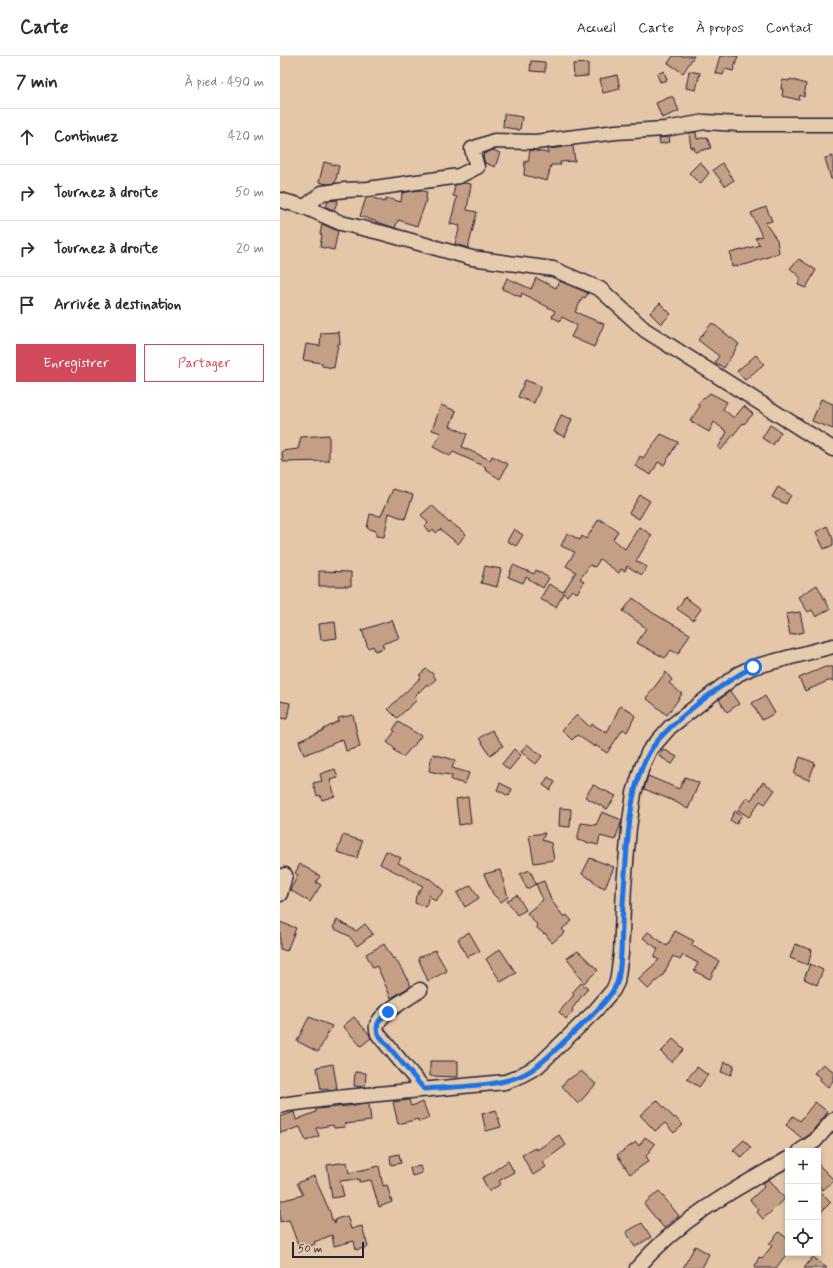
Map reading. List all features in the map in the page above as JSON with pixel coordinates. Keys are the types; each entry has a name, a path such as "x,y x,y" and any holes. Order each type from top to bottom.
{"street":[{"path":"305,207 322,193 368,189 459,176 477,167 472,149 494,141 536,142 616,132 665,129 705,122 738,124 833,124"},
{"path":"280,200 305,207 341,223 472,258 553,269 600,289 645,330 833,449"},
{"path":"280,1106 336,1098 505,1082 538,1066 595,1011 613,990 617,982 621,954 624,886 629,828 634,793 642,767 650,751 670,727 738,674 753,667 816,649 833,646"},
{"path":"280,894 285,875"},
{"path":"420,990 388,1012 380,1019 376,1026 378,1034 424,1089"},
{"path":"804,1148 815,1141 833,1120"},
{"path":"637,1268 654,1248 693,1216 719,1198 785,1161"}],"building":[{"path":"673,56 694,56 683,73 668,63"},
{"path":"720,56 738,56 733,71 725,69 723,75 715,73"},
{"path":"531,61 545,62 545,72 530,71"},
{"path":"588,63 588,76 574,77 573,64"},
{"path":"664,71 667,80 660,82 657,74"},
{"path":"689,71 700,73 696,90 686,88"},
{"path":"617,75 620,89 603,93 600,79"},
{"path":"790,79 806,84 804,97 800,95 799,100 782,96 782,80 789,81"},
{"path":"673,97 679,111 662,118 656,103"},
{"path":"504,114 522,117 520,130 503,127"},
{"path":"696,132 697,139 707,137 711,148 695,152 694,147 691,148 689,133"},
{"path":"669,137 670,142 660,144 659,138"},
{"path":"573,146 575,161 560,162 561,165 551,165 547,181 524,175 525,161 528,162 530,150 548,153 548,149"},
{"path":"493,150 500,153 495,167 485,163 483,157 484,154"},
{"path":"833,156 833,179 831,179 825,158"},
{"path":"324,162 339,166 335,183 327,184 319,182"},
{"path":"700,162 709,173 700,184 689,173"},
{"path":"722,163 734,180 725,186 713,170"},
{"path":"464,183 471,184 467,210 477,212 468,248 455,244 460,226 450,224 457,197 453,196 455,185"},
{"path":"419,190 427,192 425,204 417,226 398,220 395,228 360,216 366,198 371,197 385,202 386,198 401,202 402,193"},
{"path":"338,200 334,210 326,207 328,201"},
{"path":"766,207 772,221 765,223 777,240 779,253 748,264 732,267 730,253 760,245 755,238 762,236 751,213"},
{"path":"322,224 338,231 334,250 320,247"},
{"path":"799,259 816,270 806,288 798,285 801,278 790,268"},
{"path":"507,278 531,289 536,278 556,288 559,281 588,293 585,298 583,297 575,312 604,324 594,347 571,337 577,325 562,317 560,321 552,317 555,311 522,293 521,297 502,289"},
{"path":"660,303 671,314 661,324 650,313"},
{"path":"712,323 739,344 724,368 715,362 719,356 698,340"},
{"path":"339,332 340,344 338,344 334,368 322,366 322,363 303,360 306,344 320,346 321,333"},
{"path":"756,355 764,364 745,380 737,371"},
{"path":"525,380 541,386 534,403 518,397"},
{"path":"710,393 727,402 723,409 734,418 744,406 753,414 744,424 743,423 721,450 718,448 727,432 714,422 709,432 690,421 700,406 697,404"},
{"path":"821,399 833,404 833,429 812,421"},
{"path":"441,405 456,411 450,426 467,434 462,447 490,460 492,456 508,464 500,479 484,469 486,467 453,452 450,456 433,447 441,433 432,430"},
{"path":"561,415 572,419 565,437 554,432"},
{"path":"770,425 781,432 773,445 762,438"},
{"path":"661,434 678,442 664,465 658,462 651,475 635,466 640,456 643,458"},
{"path":"329,435 329,461 283,462 282,451 298,449 301,437"},
{"path":"778,487 791,495 786,504 772,497"},
{"path":"393,489 413,495 405,519 389,513 384,537 376,536 376,531 367,528 370,514 381,516"},
{"path":"640,495 650,501 639,519 629,513"},
{"path":"432,505 449,523 450,522 466,534 458,544 440,529 436,533 433,529 430,532 425,526 428,523 421,515"},
{"path":"599,519 618,531 613,539 625,549 639,527 652,535 636,561 647,567 642,575 627,566 625,571 621,569 619,573 600,559 595,567 590,565 580,579 584,582 577,593 572,590 567,596 564,593 556,607 540,599 549,584 563,592 576,572 566,566 575,552 561,546 567,533 580,540 582,536 586,539"},
{"path":"827,526 833,539 833,545 824,549 816,532"},
{"path":"514,529 523,535 516,546 507,541"},
{"path":"513,565 534,574 536,570 549,578 543,588 526,577 523,583 508,577"},
{"path":"485,566 501,569 497,587 481,583"},
{"path":"319,571 351,572 351,586 319,586"},
{"path":"817,585 830,609 816,617 812,610 808,612 798,597"},
{"path":"685,597 701,609 693,620 677,609"},
{"path":"633,598 653,613 690,634 678,654 671,650 665,658 637,643 646,628 623,611"},
{"path":"800,612 804,632 790,635 786,614"},
{"path":"392,620 399,638 382,644 384,648 375,651 373,646 368,648 362,630"},
{"path":"335,622 337,638 321,640 319,624"},
{"path":"825,667 833,667 833,681 828,681 805,691 799,678"},
{"path":"426,669 432,673 436,679 428,686 427,684 414,697 417,700 397,718 388,709 421,677 419,675"},
{"path":"666,672 672,680 669,683 682,694 667,715 646,698"},
{"path":"730,691 739,704 727,712 719,700"},
{"path":"765,696 775,713 762,720 752,703"},
{"path":"280,701 290,703 287,719 280,718"},
{"path":"620,706 629,710 635,716 627,732 623,729 607,753 577,735 572,740 562,730 577,715 590,727 592,724 607,733"},
{"path":"353,715 360,747 346,751 343,739 304,755 299,741 324,730 339,721 338,718"},
{"path":"398,722 421,736 403,757 387,742 395,731 393,730"},
{"path":"492,730 503,746 490,755 479,738"},
{"path":"527,744 542,756 536,764 521,752"},
{"path":"514,749 521,755 509,770 502,764"},
{"path":"663,749 677,757 672,764 659,756"},
{"path":"433,754 455,760 452,768 469,773 465,784 451,780 452,775 429,771"},
{"path":"800,757 815,763 809,780 794,774"},
{"path":"335,769 338,778 330,780 335,796 322,800 320,795 317,796 313,783 322,781 320,774"},
{"path":"648,776 679,789 685,777 699,783 688,809 674,801 644,789"},
{"path":"548,777 555,782 550,790 543,785"},
{"path":"763,782 775,790 765,804 760,801 749,817 738,810 747,797 751,800"},
{"path":"500,783 512,789 509,796 497,790"},
{"path":"593,785 616,796 607,809 585,797"},
{"path":"468,797 471,823 459,825 456,799"},
{"path":"560,808 571,809 570,827 559,826"},
{"path":"735,811 742,815 736,824 730,820"},
{"path":"602,812 622,820 615,840 600,836 598,845 577,840 581,823 596,825"},
{"path":"545,833 542,840 551,843 554,860 534,863 529,835"},
{"path":"343,835 362,841 357,858 337,852"},
{"path":"386,851 401,858 398,863 429,878 444,891 435,901 429,895 426,907 415,903 416,896 423,886 380,864"},
{"path":"590,858 614,867 605,888 594,883 594,881 582,874"},
{"path":"300,864 320,876 316,882 321,885 310,902 290,890 298,875 295,873"},
{"path":"500,870 508,897 501,902 493,894 484,874"},
{"path":"530,870 536,884 527,889 520,874"},
{"path":"544,881 551,900 564,917 567,915 572,921 562,929 565,932 552,943 545,933 544,934 536,927 537,925 527,913 543,900 536,884"},
{"path":"471,885 479,898 465,907 457,893"},
{"path":"517,895 526,910 517,915 507,901"},
{"path":"337,920 356,931 365,924 373,934 357,946 349,936 333,928"},
{"path":"280,922 296,928 287,951 280,949"},
{"path":"675,931 694,941 691,945 719,961 710,979 694,971 698,963 683,955 680,960 673,956 663,975 648,989 638,979 659,960 654,957 658,949 643,938 648,932 667,946"},
{"path":"469,932 480,951 467,957 458,939"},
{"path":"384,944 393,959 395,958 411,986 391,998 377,966 373,968 366,954"},
{"path":"795,944 812,950 808,965 790,958"},
{"path":"500,949 516,973 501,982 486,959"},
{"path":"435,950 447,971 428,981 418,958"},
{"path":"578,951 598,970 584,983 575,972 577,971 567,958"},
{"path":"810,964 823,970 817,985 804,979"},
{"path":"581,983 588,988 566,1019 559,1012 574,995 572,993"},
{"path":"309,1017 332,1026 318,1052 297,1041"},
{"path":"354,1017 371,1038 361,1046 343,1026"},
{"path":"673,1039 684,1049 672,1062 661,1052"},
{"path":"430,1061 458,1061 458,1077 430,1076"},
{"path":"724,1062 734,1065 731,1075 721,1072"},
{"path":"333,1064 337,1088 321,1090 317,1067"},
{"path":"823,1064 833,1071 833,1081 828,1087 820,1080 821,1078 814,1073"},
{"path":"697,1067 708,1075 699,1087 687,1079"},
{"path":"581,1071 596,1084 578,1104 562,1086 568,1079"},
{"path":"355,1072 366,1073 365,1087 354,1086"},
{"path":"409,1100 411,1106 423,1102 429,1118 419,1122 418,1119 398,1124 393,1102"},
{"path":"657,1100 683,1125 674,1133 665,1123 655,1131 640,1115"},
{"path":"815,1102 828,1112 809,1135 803,1139 786,1125 793,1116 800,1121"},
{"path":"369,1104 371,1121 344,1124 345,1127 334,1128 333,1125 316,1128 319,1136 306,1141 300,1127 280,1133 280,1117 294,1112 296,1120 316,1112 316,1109"},
{"path":"496,1110 501,1127 486,1131 482,1114"},
{"path":"559,1135 566,1145 543,1162 546,1167 533,1175 522,1155 535,1148 537,1150"},
{"path":"645,1137 655,1144 646,1156 649,1161 630,1174 617,1155 636,1142 639,1146"},
{"path":"744,1140 751,1148 742,1158 733,1150"},
{"path":"399,1154 401,1163 391,1165 390,1156"},
{"path":"508,1161 514,1172 499,1181 501,1184 489,1191 482,1178 495,1171"},
{"path":"347,1162 349,1173 379,1166 383,1186 387,1185 392,1202 379,1207 371,1180 359,1182 359,1179 340,1181 344,1196 332,1198 327,1165"},
{"path":"420,1166 422,1173 412,1176 410,1168"},
{"path":"821,1167 833,1179 833,1181 823,1190 821,1188"},
{"path":"314,1176 335,1224 336,1219 347,1216 351,1229 362,1226 368,1247 356,1250 354,1241 334,1246 332,1235 314,1242 315,1244 300,1250 289,1220 280,1222 280,1201 303,1195 297,1183"},
{"path":"769,1179 785,1199 763,1219 757,1212 759,1210 750,1200 764,1187 762,1184"},
{"path":"659,1191 679,1216 664,1228 644,1204"},
{"path":"821,1192 831,1202 821,1212"},
{"path":"642,1223 651,1237 635,1247 626,1232"},
{"path":"779,1232 785,1237 785,1256 776,1268 754,1268 759,1257 762,1258 772,1246 769,1244"},
{"path":"695,1246 709,1254 702,1268 683,1268"},
{"path":"813,1257 827,1268 804,1268"}],"route":[{"path":"388,1012 380,1019 376,1026 378,1034 424,1089 505,1082 529,1072 538,1066 595,1011 613,990 617,982 621,954 624,886 629,828 634,793 642,767 650,751 670,727 693,708 738,674 753,667"}]}
